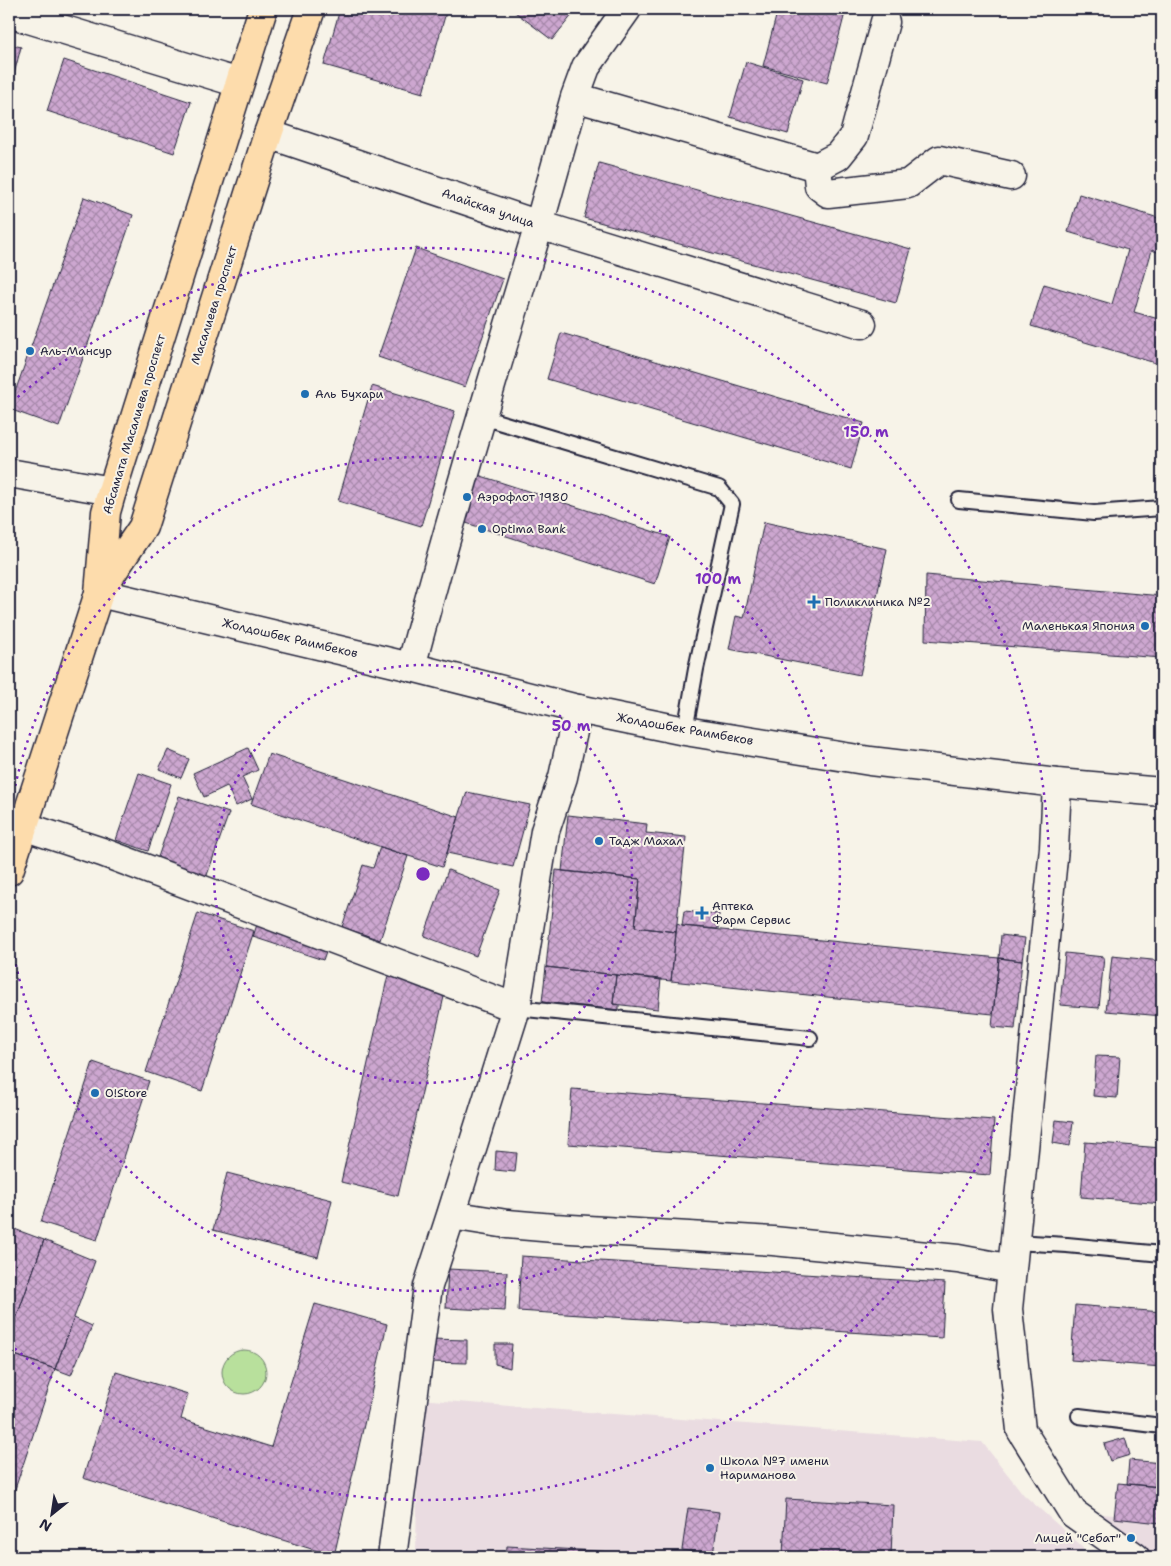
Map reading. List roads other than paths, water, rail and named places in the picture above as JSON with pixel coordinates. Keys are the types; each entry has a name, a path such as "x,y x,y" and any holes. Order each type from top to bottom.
{"main road":[{"name":"Абсамата Масалиева проспект","path":"9,871 99,593 106,512 112,490 263,9"},
{"name":"Масалиева проспект","path":"99,593 143,528 268,134 310,9"}],"street":[{"name":"Алайская улица","path":"268,134 539,225 575,97 586,67 627,9"},
{"path":"9,13 239,83"},
{"path":"575,97 817,167 838,156 854,136 885,22"},
{"path":"817,167 819,186 828,193 908,184 939,160 1011,176"},
{"path":"411,667 539,225 862,324"},
{"path":"9,473 112,490"},
{"name":"Жолдошбек Раимбеков","path":"99,593 411,667 578,709 685,731 870,761 1057,783 1162,792"},
{"path":"392,1557 428,1286 516,1008 544,831 563,777 578,709"},
{"path":"1057,783 1054,848 1008,1309 1021,1430 1073,1513 1135,1557"},
{"path":"23,826 102,852 516,1008"},
{"path":"451,1215 507,1224 773,1241 958,1259 1013,1256"}],"lane":[{"path":"482,417 720,488 732,504 696,669 685,731"},
{"path":"959,500 1094,513 1162,508"},
{"path":"516,1008 810,1038"},
{"path":"1013,1256 1067,1245 1162,1254"},
{"path":"1079,1416 1162,1426"}],"place":[{"name":"Аль-Мансур","path":"30,351"},
{"name":"Аль Бухари","path":"305,394"},
{"name":"Аэрофлот 1980","path":"467,497"},
{"name":"Optima Bank","path":"482,529"},
{"name":"Поликлиника №2","path":"814,602"},
{"name":"Маленькая Япония","path":"1145,626"},
{"name":"Тадж Махал","path":"599,841"},
{"name":"Аптека Фарм Сервис","path":"702,913"},
{"name":"O!Store","path":"95,1093"},
{"name":"Школа №7 имени Нариманова","path":"710,1468"},
{"name":"Лицей \"Себат\"","path":"1131,1538"}]}
